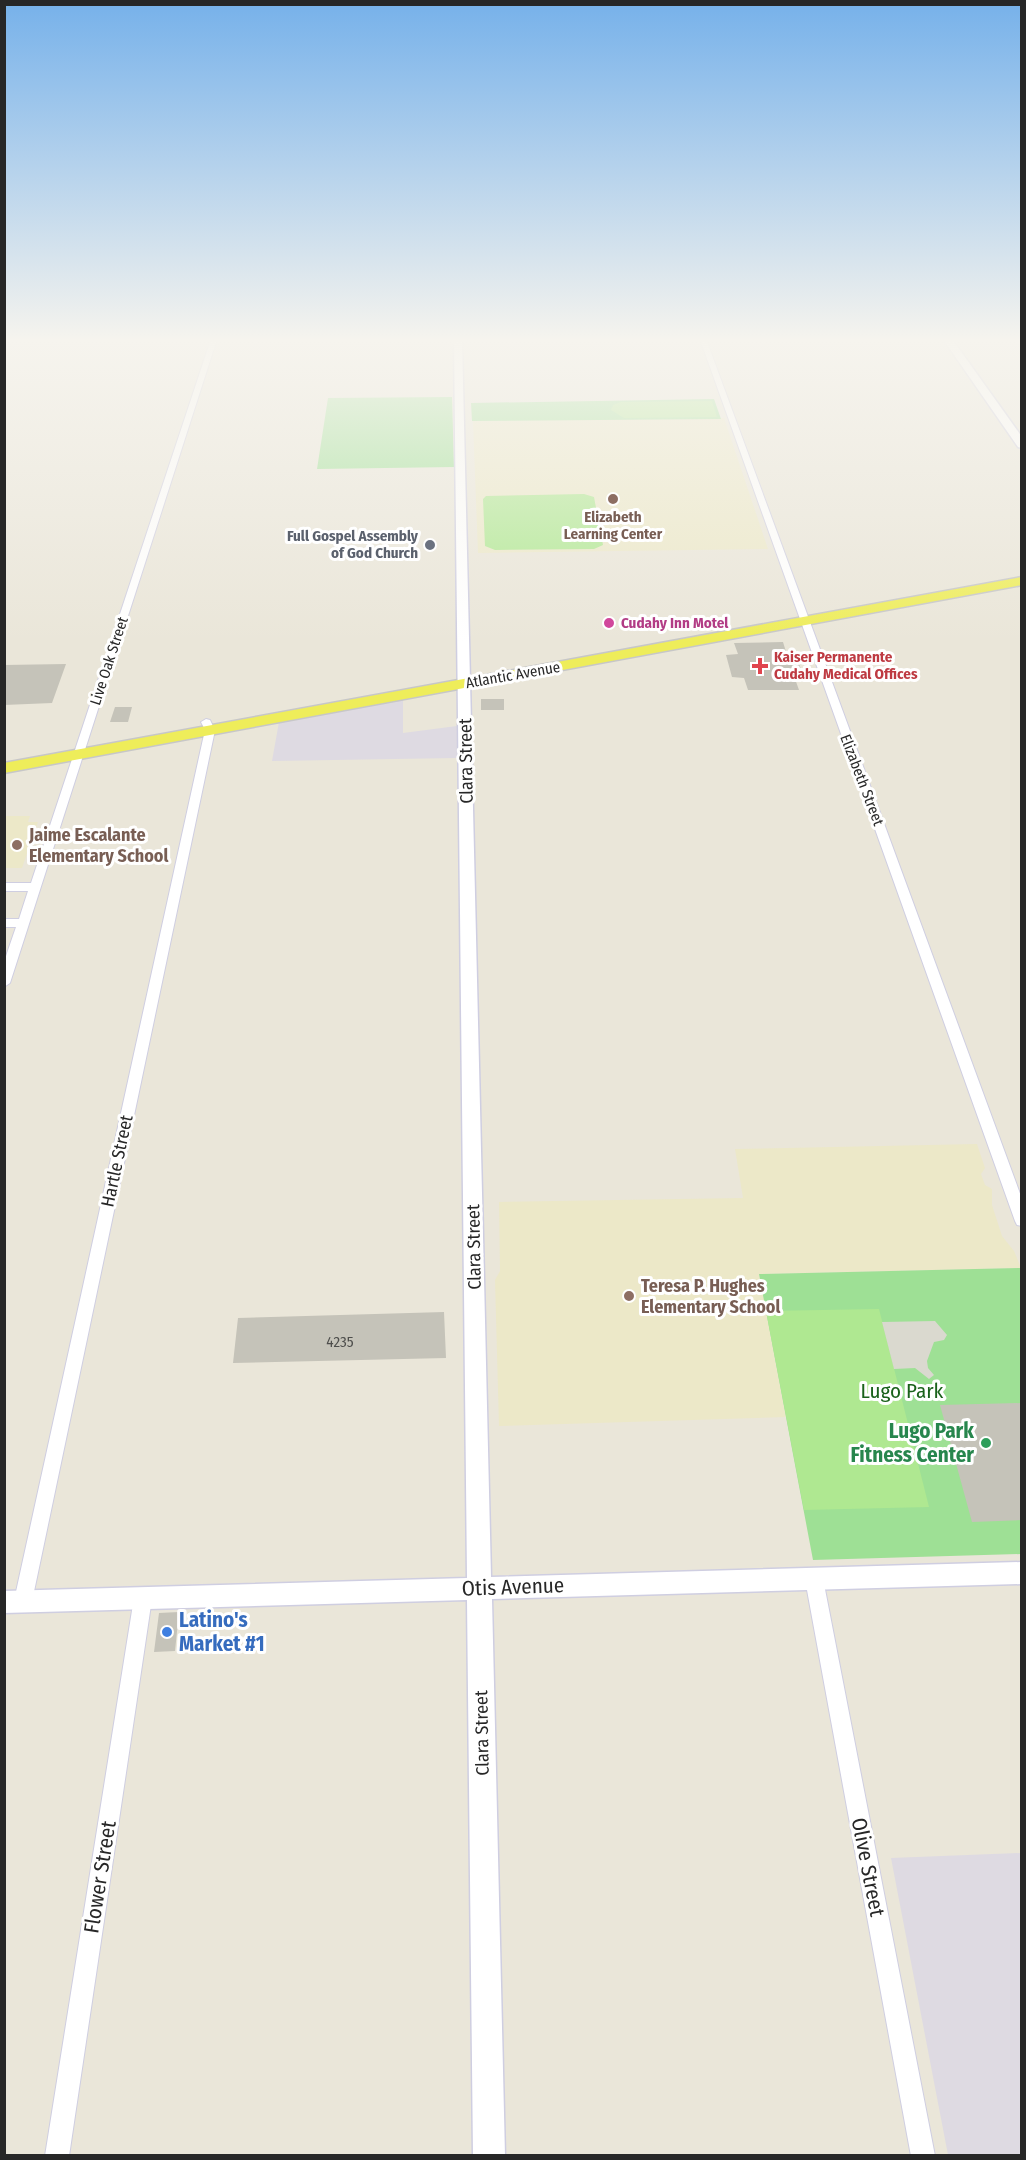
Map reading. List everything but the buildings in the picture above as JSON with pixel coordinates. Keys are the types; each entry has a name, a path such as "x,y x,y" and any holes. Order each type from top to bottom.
{"main road":[{"name":"Atlantic Avenue","path":"803,618 1022,574"},
{"name":"Atlantic Avenue","path":"4,759 80,749 803,618 1022,581"},
{"name":"Atlantic Avenue","path":"4,768 80,749"}],"street":[{"name":"Live Oak Street","path":"4,983 181,440"},
{"name":"Clara Street","path":"460,440 489,2156"},
{"name":"Elizabeth Street","path":"739,440 1022,1221"},
{"name":"Hartle Street","path":"14,1602 208,726"},
{"path":"4,887 36,887"},
{"path":"4,923 24,923"},
{"name":"Otis Avenue","path":"14,1602 1022,1573"},
{"name":"Olive Street","path":"814,1579 923,2156"},
{"name":"Flower Street","path":"57,2156 143,1598"}],"shaded area":[{"name":"Elizabeth Learning Center","path":"474,440 731,440 768,549 478,553"},
{"path":"403,699 403,733 457,726 457,758 272,761 279,722"},
{"name":"Jaime Escalante Elementary School","path":"5,816 30,816 28,822 38,822 22,868 5,868"},
{"name":"Teresa P. Hughes Elementary School","path":"977,1144 985,1168 981,1174 985,1185 992,1189 992,1205 1002,1236 1014,1251 1021,1268 759,1274 786,1417 499,1426 495,1280 500,1271 499,1202 743,1198 735,1149"},
{"path":"935,1321 947,1335 944,1340 934,1342 927,1361 928,1368 934,1375 929,1379 915,1368 894,1369 882,1322"},
{"path":"1021,1853 1021,2155 948,2155 891,1858"}],"green space":[{"path":"322,440 453,440 454,467 317,469"},
{"path":"584,494 594,497 603,545 594,549 495,550 485,546 483,499 486,496"},
{"name":"Lugo Park","path":"1021,1268 1021,1554 813,1560 759,1274"},
{"path":"879,1309 929,1507 804,1510 766,1311"}],"place":[{"name":"Elizabeth Learning Center","path":"613,499"},
{"name":"Full Gospel Assembly of God Church","path":"430,545"},
{"name":"Cudahy Inn Motel","path":"609,623"},
{"name":"Kaiser Permanente Cudahy Medical Offices","path":"760,666"},
{"name":"Jaime Escalante Elementary School","path":"17,845"},
{"name":"Teresa P. Hughes Elementary School","path":"629,1296"},
{"name":"Lugo Park Fitness Center","path":"986,1443"},
{"name":"Latino's Market #1","path":"167,1632"}]}
